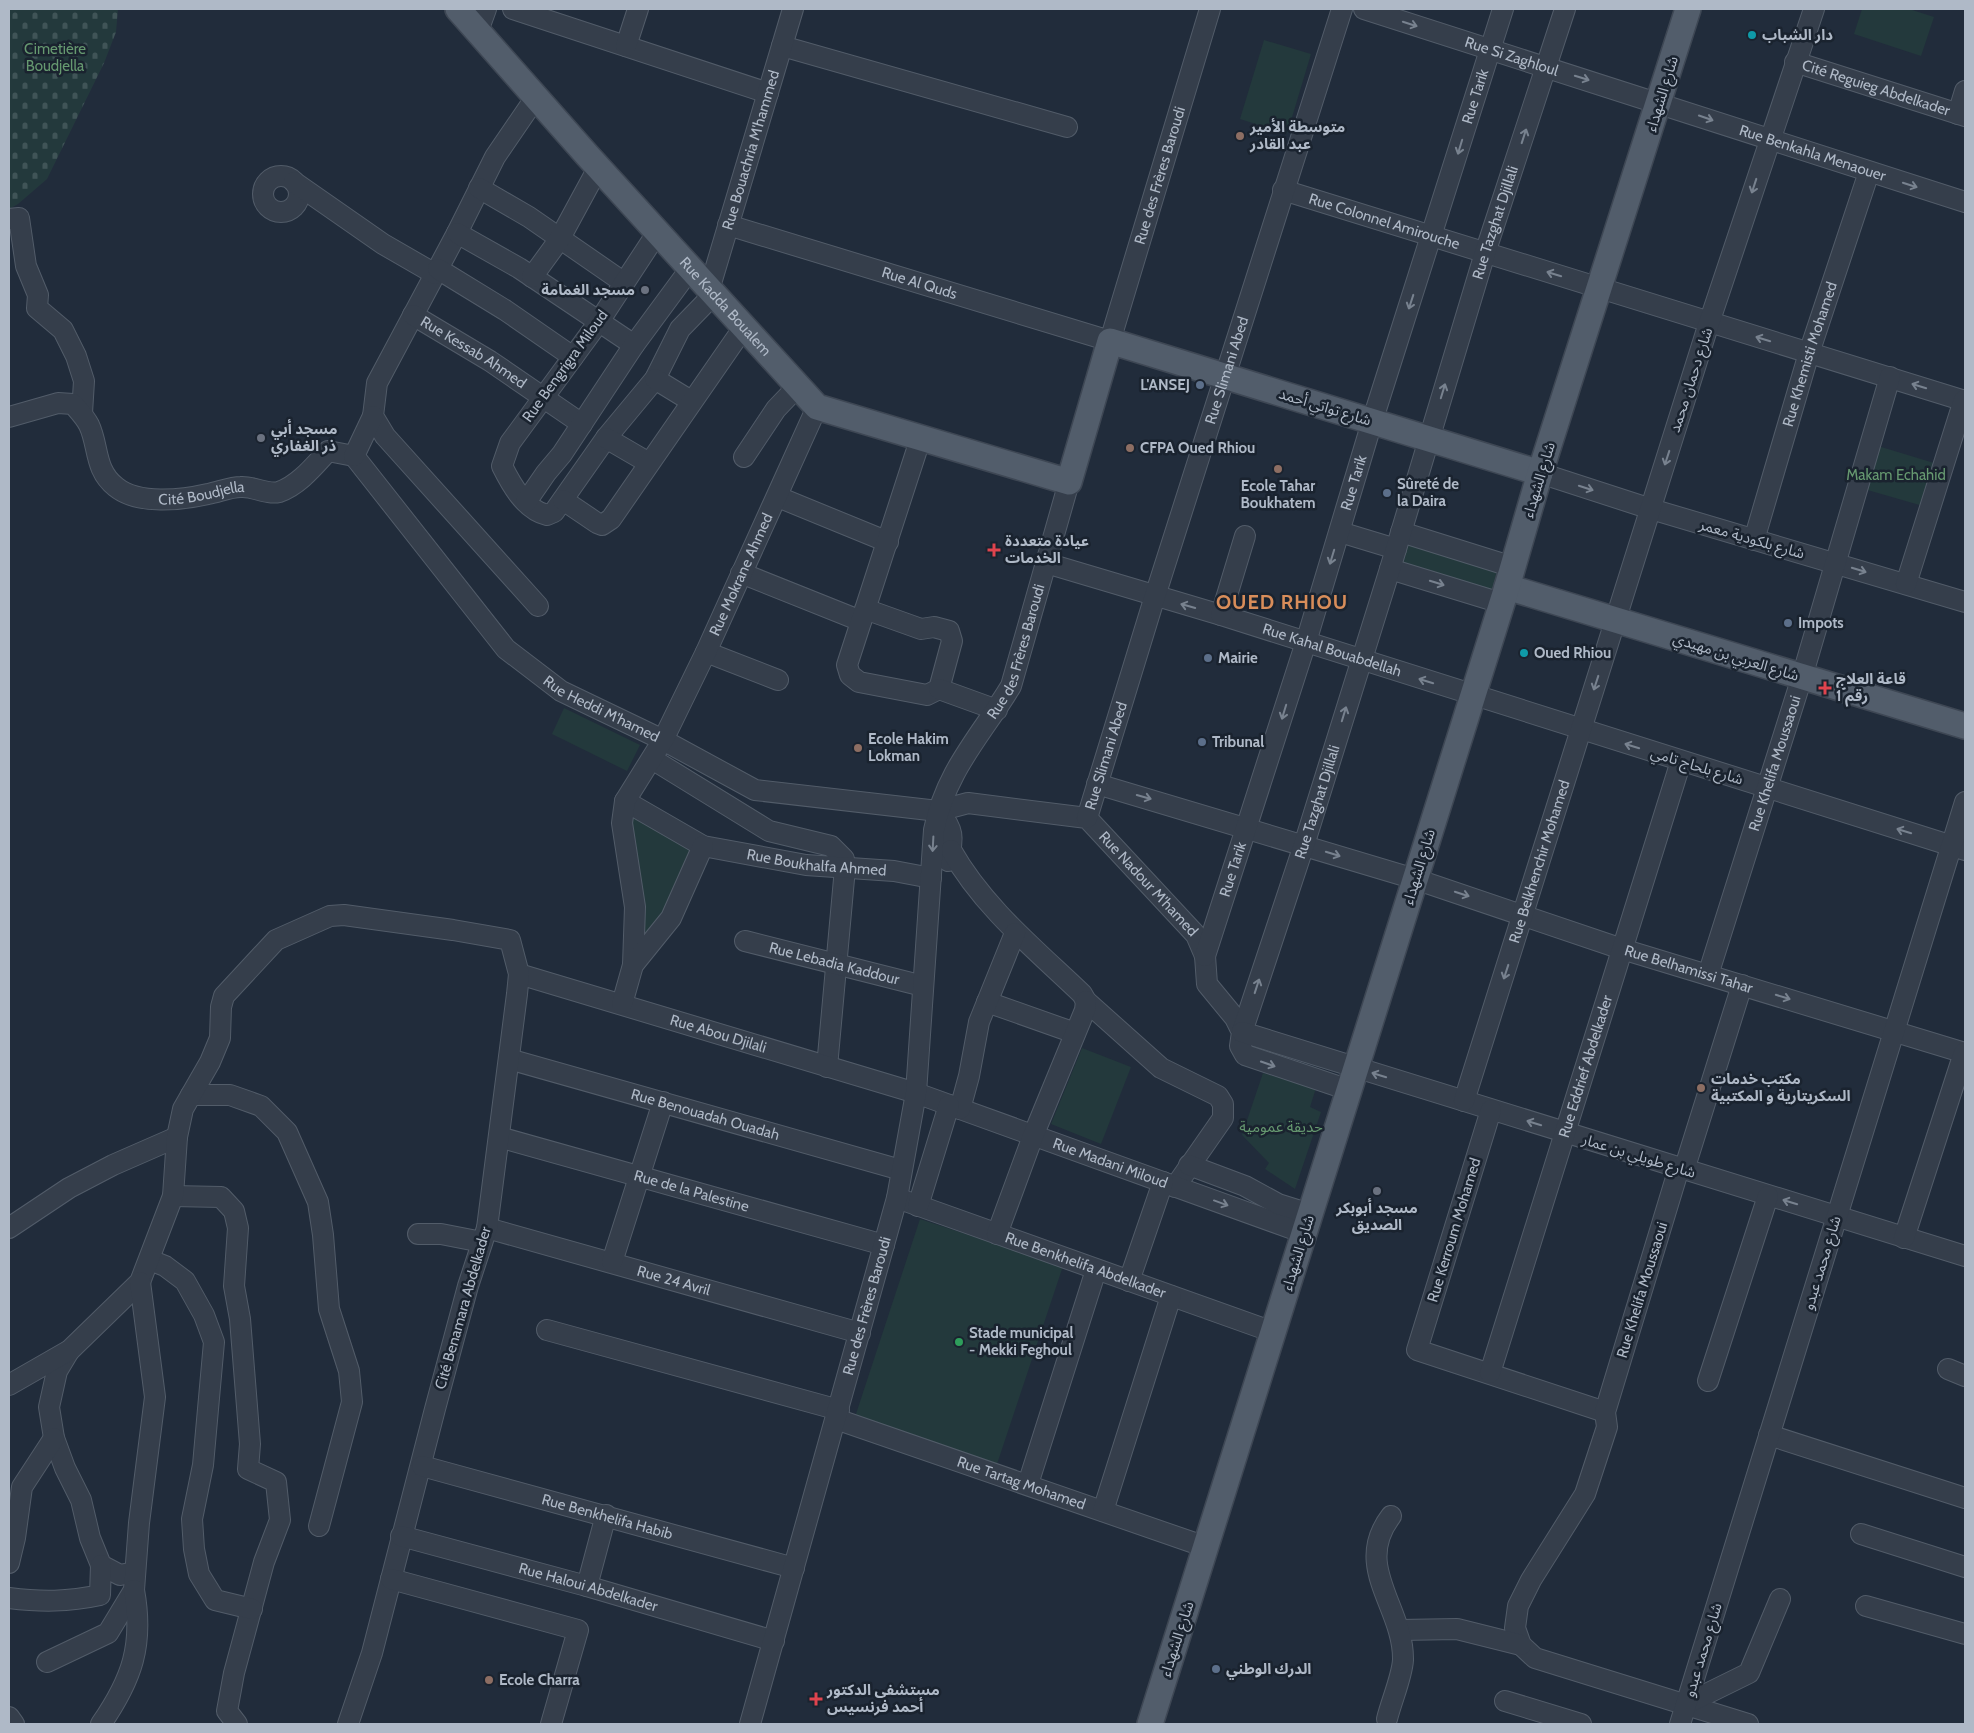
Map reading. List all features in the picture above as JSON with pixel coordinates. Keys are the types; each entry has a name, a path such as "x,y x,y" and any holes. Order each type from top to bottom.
{"main road":[{"name":"Rue Kadda Boualem","path":"458,9 482,20 536,97 598,168 817,407"},
{"name":"شارع الشهداء","path":"1150,1724 1473,696 1540,474 1660,102 1688,9"},
{"name":"شارع تواتي أحمد","path":"1110,341 1429,438 1540,474"},
{"path":"817,407 1069,482 1110,341"},
{"name":"شارع العربي بن مهيدي","path":"1507,586 1965,726"}],"street":[{"path":"513,9 768,93"},
{"path":"626,46 638,9"},
{"name":"Rue Bouachria M'hammed","path":"711,292 728,225 793,9"},
{"name":"Rue Slimani Abed","path":"1087,818 1155,596 1342,9"},
{"name":"Rue Si Zaghloul","path":"1364,9 1660,102"},
{"name":"Rue Tarik","path":"1205,956 1306,642 1372,422 1503,9"},
{"name":"Rue Tazghat Djillali","path":"1242,1032 1304,845 1390,569 1485,253 1565,9"},
{"name":"شارع دحمان محمد","path":"1616,620 1769,140 1814,9"},
{"name":"Rue des Frères Baroudi","path":"1110,341 1204,10"},
{"path":"782,46 1067,127"},
{"name":"Cité Reguieg Abdelkader","path":"1795,62 1962,115 1965,91"},
{"path":"354,456 373,416 377,383 437,272 495,157 536,97"},
{"name":"Rue Benkahla Menaouer","path":"1660,102 1769,140 1965,202"},
{"path":"532,278 559,240 598,168"},
{"name":"Rue Khemisti Mohamed","path":"1754,540 1809,353 1869,172"},
{"path":"294,182 383,244 505,310 573,356"},
{"path":"480,188 530,217 559,240 623,282"},
{"name":"Rue Colonnel Amirouche","path":"1284,190 1710,323 1965,400"},
{"name":"Cité Boudjella","path":"14,219 26,266 38,296 37,308 63,330 84,381 82,413 90,426 95,452 104,473 115,487 129,495 151,498 206,495 242,486 277,492 296,483 328,451 354,456"},
{"name":"Rue Al Quds","path":"728,225 1110,341"},
{"path":"457,233 532,278 634,345"},
{"name":"Rue Bengrigra Miloud","path":"526,502 512,485 502,466 510,443 598,323 623,282 657,233"},
{"path":"690,268 634,345 582,424 526,502 540,513 547,515 554,512 606,438 655,379 680,329 711,292"},
{"name":"Rue Kessab Ahmed","path":"413,316 490,361 582,424"},
{"path":"563,500 597,523 602,525 607,523 744,327"},
{"name":"Rue Khelifa Moussaoui","path":"1708,975 1802,677 1890,377"},
{"path":"655,379 692,401"},
{"path":"744,457 776,409 798,386"},
{"path":"1906,584 1965,400"},
{"path":"9,417 58,404 73,404 82,413"},
{"name":"Rue Mokrane Ahmed","path":"625,801 663,740 706,652 778,497 817,407"},
{"path":"373,416 385,436 538,606"},
{"path":"741,574 863,615 921,629 934,627 949,631 952,641 939,688 927,695 854,680 850,675 847,665 863,615 888,542 921,437"},
{"path":"606,438 649,463"},
{"name":"Rue Heddi M'hamed","path":"354,456 506,649 561,691 663,740 755,790 938,811"},
{"name":"شارع بلكودية معمر","path":"1540,474 1651,509 1965,602"},
{"name":"Rue des Frères Baroudi","path":"750,1724 897,1198 916,1093 934,830 938,811 946,786 968,748 997,710 1011,686 1069,482"},
{"path":"778,497 888,542"},
{"path":"1340,532 1398,541 1507,586"},
{"path":"1221,615 1245,536"},
{"name":"Rue Kahal Bouabdellah","path":"1046,563 1221,615 1473,696"},
{"path":"1390,569 1507,586"},
{"name":"Rue Belkhenchir Mohamed","path":"1464,1102 1616,620"},
{"path":"706,652 778,680"},
{"path":"939,688 997,710"},
{"name":"شارع بلحاج تامي","path":"1473,696 1958,847"},
{"path":"652,759 769,830 831,846 844,859 845,868 827,1067"},
{"name":"Rue Eddrief Abdelkader","path":"1490,1372 1681,761"},
{"name":"Rue Belhamissi Tahar","path":"1097,784 1247,827 1415,879 1524,914 1622,949 1964,1053"},
{"path":"744,814 755,790"},
{"path":"622,1004 633,965 635,907 622,823 625,801"},
{"name":"Rue Boukhalfa Ahmed","path":"625,801 703,846 806,865 894,871 931,878"},
{"name":"شارع محمد عبدو","path":"1680,1724 1894,1032 1958,847 1965,802"},
{"name":"Rue Nadour M'hamed","path":"938,811 968,803 1087,818 1196,935 1205,956 1207,984 1235,1018 1242,1032"},
{"path":"931,878 942,873 948,865 951,850 952,834 949,824 938,811"},
{"path":"755,857 769,830"},
{"path":"633,965 671,918 703,846"},
{"path":"951,850 964,874 1015,933 1082,994 1086,1002 1161,1068 1218,1096 1223,1104 1223,1118 1189,1165 1169,1185 1129,1281"},
{"path":"9,1598 52,1602 76,1601 100,1595 102,1565 90,1538 80,1500 54,1438 49,1407 57,1371 70,1350 140,1282 150,1260 173,1196 177,1137 183,1109 220,1038 221,1007 224,996 276,940 330,916 344,915 454,930 510,940 519,974"},
{"path":"918,1206 954,1107 969,1076 979,1022 1015,933"},
{"name":"Rue Lebadia Kaddour","path":"745,942 924,986"},
{"name":"Rue Abou Djilali","path":"519,974 916,1093"},
{"name":"Cité Benamara Abdelkader","path":"348,1724 372,1653 401,1536 422,1466 434,1409 485,1235 519,974"},
{"name":"Rue Khelifa Moussaoui","path":"1521,1645 1515,1628 1518,1606 1531,1580 1585,1494 1607,1427 1605,1412 1681,1169 1742,985"},
{"path":"987,1002 1075,1033"},
{"path":"997,1234 1086,1002"},
{"path":"1242,1032 1352,1079"},
{"path":"1904,1238 1964,1053"},
{"name":"Rue Benouadah Ouadah","path":"509,1059 901,1170"},
{"name":"شارع طويلي بن عمار","path":"1352,1079 1464,1102 1965,1256"},
{"name":"Rue Madani Miloud","path":"916,1093 1169,1185 1307,1224"},
{"path":"191,1095 230,1095 261,1106 287,1132 318,1202 323,1235 329,1309 349,1371 352,1402 319,1526"},
{"path":"612,1262 663,1102"},
{"name":"Rue Kerroum Mohamed","path":"1490,1372 1417,1350 1491,1110"},
{"path":"9,1228 69,1188 113,1164 177,1137"},
{"name":"Rue de la Palestine","path":"499,1138 884,1245"},
{"name":"Rue Madani Miloud","path":"1189,1165 1245,1186 1278,1204 1307,1224"},
{"path":"173,1196 221,1197 234,1211 238,1228 234,1286 240,1319 250,1444 248,1469 276,1482 280,1520 264,1562 234,1674 227,1711 237,1724"},
{"path":"1708,1381 1768,1196"},
{"name":"Rue Benkhelifa Abdelkader","path":"897,1198 1273,1332"},
{"name":"Rue 24 Avril","path":"418,1234 485,1235 612,1262 860,1333"},
{"path":"150,1260 165,1266 185,1281 204,1315 214,1342 203,1465 192,1519 198,1574 215,1600 252,1609"},
{"path":"1028,1484 1096,1270"},
{"path":"100,1722 128,1681 135,1654 139,1616 135,1581 139,1523 155,1397 140,1282"},
{"path":"1103,1511 1171,1296"},
{"name":"Rue Tartag Mohamed","path":"547,1330 837,1414 1206,1548"},
{"path":"9,1385 70,1350"},
{"path":"1490,1372 1605,1412"},
{"path":"1769,1435 1965,1498"},
{"path":"9,1563 16,1538 22,1487 54,1438"},
{"name":"Rue Benkhelifa Habib","path":"422,1466 794,1568"},
{"path":"586,1586 606,1515"},
{"path":"1387,1719 1403,1662 1400,1630 1375,1566 1380,1530 1391,1516"},
{"path":"1861,1534 1965,1567"},
{"name":"Rue Haloui Abdelkader","path":"401,1536 586,1586 774,1641"},
{"path":"102,1565 135,1581"},
{"path":"391,1579 578,1630 551,1724"},
{"path":"47,1662 108,1633 135,1581"},
{"path":"1686,1704 1749,1672 1780,1599"},
{"path":"1866,1606 1965,1634"},
{"path":"1400,1630 1457,1628 1521,1645 1535,1658 1748,1724"},
{"path":"1505,1701 1580,1724"},
{"path":"9,1717 14,1724"}],"green space":[{"name":"Cimetière Boudjella","path":"9,9 118,9 116,32 104,63 47,179 18,204 9,209"},
{"path":"1862,9 1909,9 1934,17 1921,56 1854,34"},
{"path":"1264,40 1311,54 1287,134 1240,119"},
{"name":"Makam Echahid","path":"1878,446 1934,463 1923,506 1864,489"},
{"path":"1406,540 1503,570 1495,595 1398,566"},
{"path":"564,708 640,745 627,771 552,734"},
{"path":"629,811 699,848 645,944 638,933"},
{"path":"1082,1048 1131,1067 1101,1144 1051,1124"},
{"name":"حديقة عمومية","path":"1263,1073 1316,1088 1310,1107 1321,1112 1295,1189 1265,1169 1269,1163 1242,1135"},
{"name":"Stade municipal - Mekki Feghoul","path":"920,1219 1063,1266 997,1464 855,1417"}],"place":[{"name":"دار الشباب","path":"1752,35"},
{"name":"متوسطة الأمير عبد القادر","path":"1240,136"},
{"name":"مسجد الغمامة","path":"645,290"},
{"name":"L'ANSEJ","path":"1200,385"},
{"name":"مسجد أبي ذر الغفاري","path":"261,438"},
{"name":"CFPA Oued Rhiou","path":"1130,448"},
{"name":"Ecole Tahar Boukhatem","path":"1278,469"},
{"name":"Sûreté de la Daira","path":"1387,493"},
{"name":"عيادة متعددة الخدمات","path":"994,550"},
{"name":"Impots","path":"1788,623"},
{"name":"Oued Rhiou","path":"1524,653"},
{"name":"Mairie","path":"1208,658"},
{"name":"قاعة العلاج رقم 1","path":"1825,688"},
{"name":"Tribunal","path":"1202,742"},
{"name":"Ecole Hakim Lokman","path":"858,748"},
{"name":"مكتب خدمات السكريتارية و المكتبية","path":"1701,1088"},
{"name":"مسجد أبوبكر الصديق","path":"1377,1191"},
{"name":"Stade municipal - Mekki Feghoul","path":"959,1342"},
{"name":"الدرك الوطني","path":"1216,1669"},
{"name":"Ecole Charra","path":"489,1680"},
{"name":"مستشفى الدكتور أحمد فرنسيس","path":"816,1699"}],"district":[{"name":"OUED RHIOU","path":"1282,602"}]}
